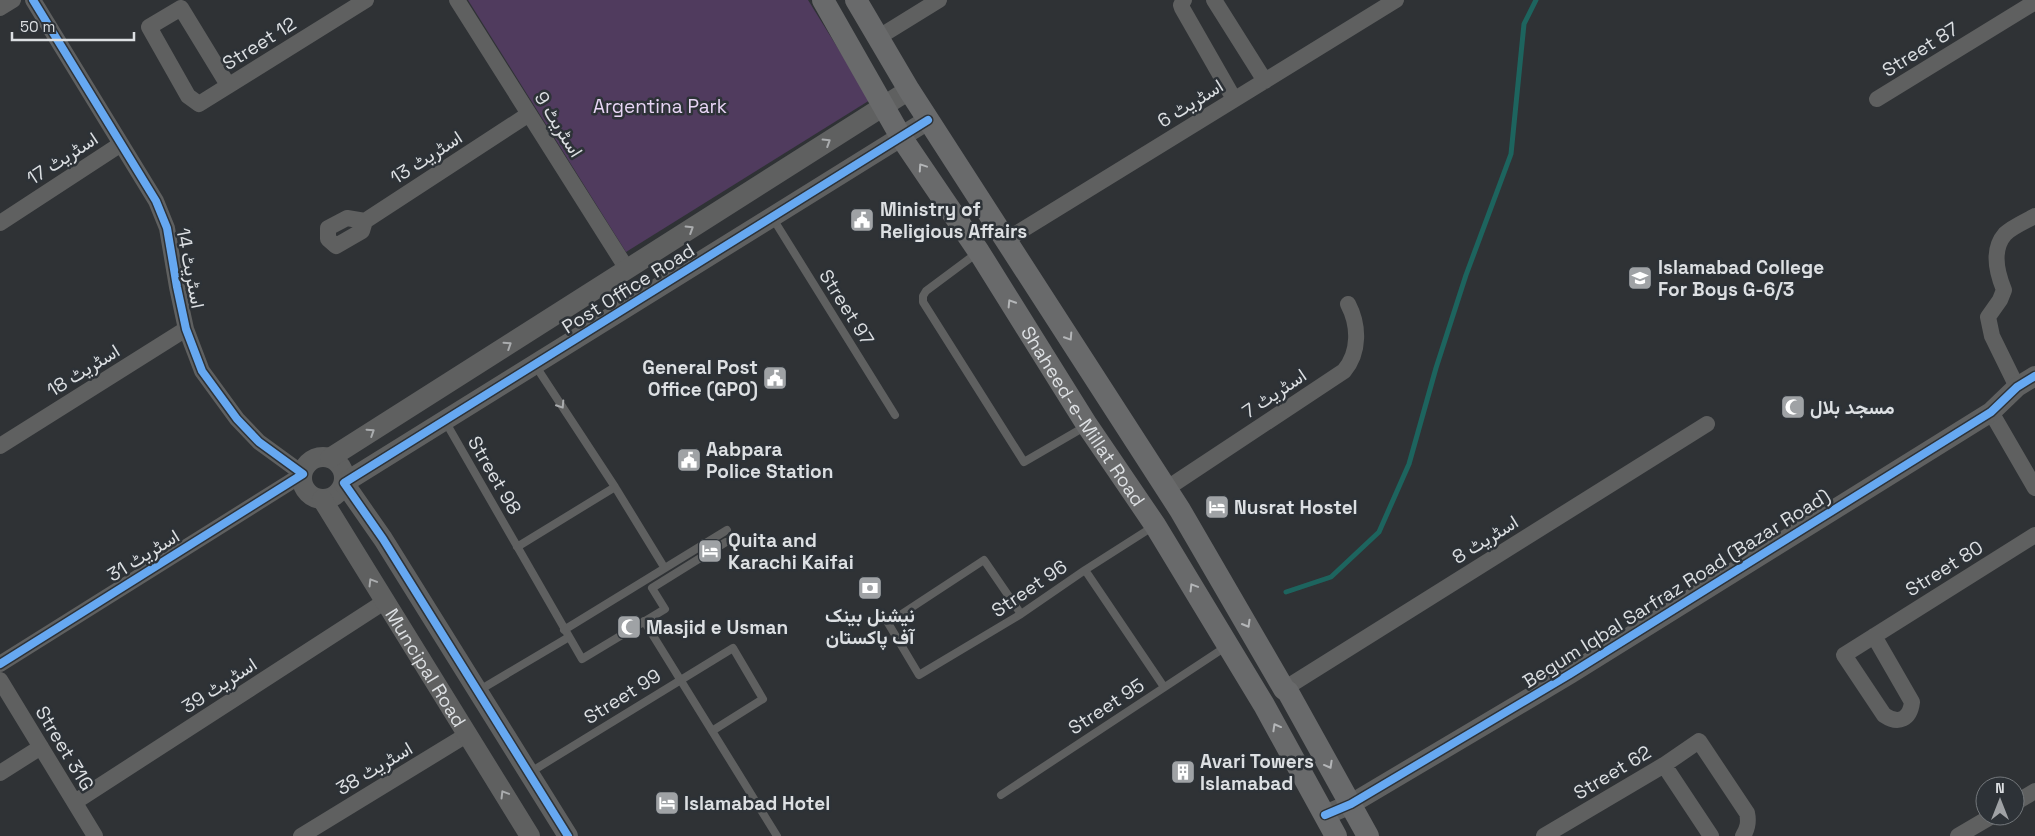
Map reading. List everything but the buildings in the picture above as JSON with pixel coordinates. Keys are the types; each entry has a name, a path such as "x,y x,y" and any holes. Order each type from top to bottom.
{"main road":[{"name":"Shaheed-e-Millat Road","path":"822,0 901,137 979,252 1087,425 1155,525 1228,645 1326,815 1336,836"},
{"name":"Shaheed-e-Millat Road","path":"856,0 928,120 1180,510 1284,689 1288,692 1368,836"},
{"path":"1155,525 1180,510"}],"street":[{"path":"0,8 13,0"},
{"name":"اسٹریٹ 14","path":"33,0 156,201 167,228 186,329 202,371 237,419 259,442 303,474"},
{"name":"Street 12","path":"228,86 181,8 149,26 188,96 199,104 228,86 366,0"},
{"name":"اسٹریٹ 9","path":"457,0 627,269"},
{"path":"879,37 939,0"},
{"path":"1184,0 1181,5 1182,8 1234,99"},
{"path":"1214,0 1265,81"},
{"name":"اسٹریٹ 6","path":"1006,240 1396,0"},
{"name":"Street 87","path":"1878,99 2035,2"},
{"name":"Post Office Road","path":"330,458 909,90"},
{"name":"اسٹریٹ 13","path":"365,221 347,218 328,228 328,239 336,246 351,238 362,231 365,221 529,114"},
{"name":"Post Office Road","path":"344,483 444,419 928,120"},
{"name":"اسٹریٹ 17","path":"0,223 121,144"},
{"path":"754,188 772,217"},
{"path":"2017,387 1992,336 1988,317 2000,300 2004,290 1998,274 1996,261 2000,243 2005,234 2035,216"},
{"name":"اسٹریٹ 7","path":"1166,489 1344,371 1352,362 1355,351 1356,325 1348,304"},
{"name":"اسٹریٹ 18","path":"0,446 186,329"},
{"name":"Begum Iqbal Sarfraz Road (Bazar Road)","path":"1326,815 1351,804 1570,674 1991,412 2017,387 2035,376"},
{"path":"1991,412 2035,488"},
{"name":"اسٹریٹ 8","path":"1284,689 1707,424"},
{"path":"316,458 330,458 336,461 344,471 344,483 342,489 333,497 322,499 314,497 305,488 303,474 305,467 316,458"},
{"path":"367,516 364,494 374,465"},
{"name":"اسٹریٹ 31","path":"0,664 303,474"},
{"path":"344,483 367,516 568,836"},
{"name":"Muncipal Road","path":"322,499 530,836"},
{"name":"Street 80","path":"1874,636 1912,702 1911,711 1905,718 1892,720 1884,715 1844,656 1874,636 2035,535"},
{"name":"اسٹریٹ 39","path":"75,802 384,602"},
{"name":"Street 31G","path":"0,680 95,836"},
{"name":"اسٹریٹ 38","path":"301,836 468,734"},
{"name":"Street 62","path":"1544,836 1664,765 1699,741 1747,813 1749,822 1747,831 1743,836"},
{"path":"0,773 41,747"},
{"path":"1664,765 1711,836"},
{"path":"1958,836 1975,826"}],"lane":[{"name":"Street 97","path":"772,217 895,415"},
{"path":"979,252 926,291 923,296 923,302 1024,462 1087,425"},
{"path":"535,364 615,487 664,567"},
{"name":"Street 98","path":"444,419 582,659 644,621"},
{"path":"517,547 615,487"},
{"name":"Street 96","path":"1021,614 984,560 888,622 919,675 1021,614 1155,525"},
{"path":"564,630 727,530"},
{"path":"726,542 652,588 665,609 644,621 777,836"},
{"path":"1086,570 1164,687"},
{"path":"478,691 569,637"},
{"name":"Street 95","path":"1001,795 1228,645"},
{"name":"Street 99","path":"529,773 733,648 763,699 712,731"}],"green space":[{"name":"Argentina Park","path":"468,0 808,0 870,100 626,252"}],"waterway":[{"path":"1286,592 1331,577 1379,532 1409,464 1436,368 1466,275 1511,154 1524,24 1536,0"}],"cycle path":[{"path":"0,664 303,474 259,442 237,419 202,371 186,329 167,228 156,201 33,0"},
{"path":"568,836 383,539 344,483 928,120"},
{"path":"1325,815 1351,804 1570,674 1991,412 2017,387 2035,376"}],"place":[{"name":"Ministry of Religious Affairs","path":"862,220"},
{"name":"Islamabad College For Boys G-6/3","path":"1640,278"},
{"name":"General Post Office (GPO)","path":"775,378"},
{"name":"مسجد بلال","path":"1793,407"},
{"name":"Aabpara Police Station","path":"689,460"},
{"name":"Nusrat Hostel","path":"1217,507"},
{"name":"Quita and Karachi Kaifai","path":"710,551"},
{"name":"نیشنل بینک آف پاکستان","path":"870,588"},
{"name":"Masjid e Usman","path":"629,627"},
{"name":"Avari Towers Islamabad","path":"1183,772"},
{"name":"Islamabad Hotel","path":"667,803"}]}
